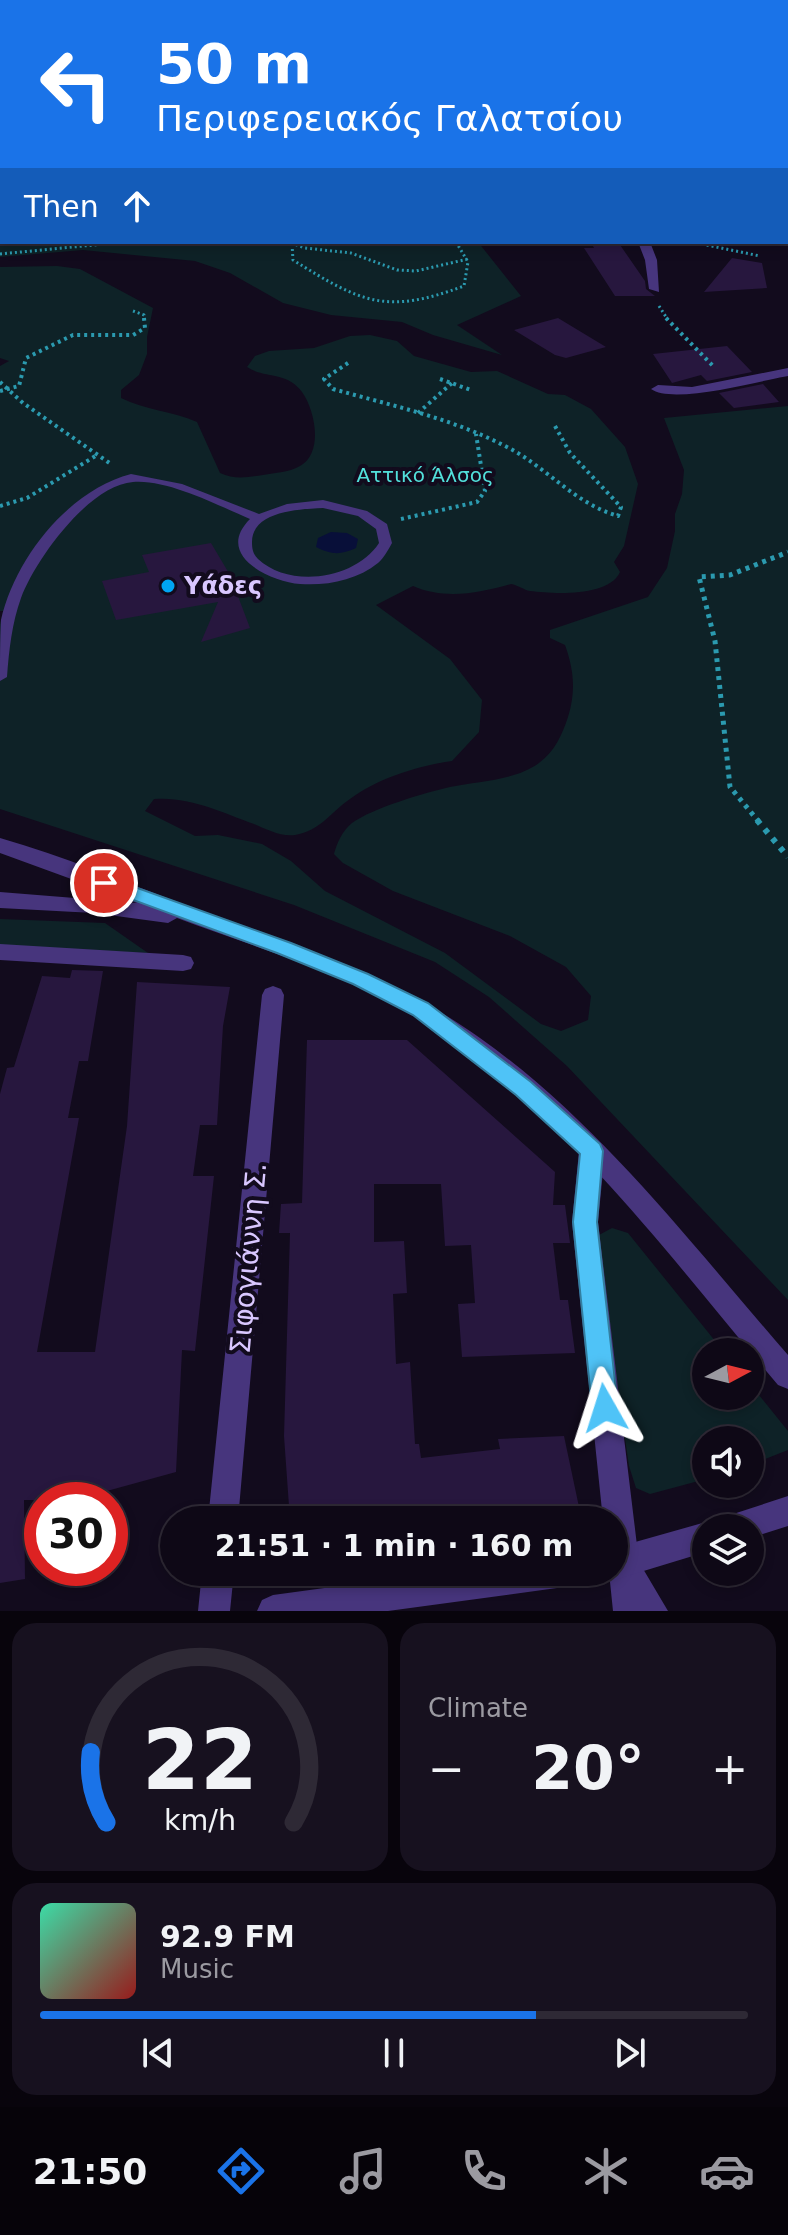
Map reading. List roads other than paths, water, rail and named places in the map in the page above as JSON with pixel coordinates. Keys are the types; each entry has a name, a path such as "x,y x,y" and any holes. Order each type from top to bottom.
{"street":[{"path":"645,244 651,260 655,289"},
{"path":"658,389 673,394 689,393 729,382 788,372"},
{"path":"0,845 360,979 420,1009 524,1088 592,1151 788,1376"},
{"path":"0,900 94,905 203,920"},
{"path":"1,957 183,963"},
{"name":"Σιφογιάννη Σ.","path":"224,1506 273,995"},
{"path":"592,1151 585,1222 612,1506"},
{"path":"764,1519 788,1511"},
{"path":"628,1561 692,1541"},
{"path":"628,1578 652,1611"},
{"path":"214,1611 217,1586"},
{"path":"273,1611 455,1586"},
{"path":"623,1586 629,1611"}],"lane":[{"path":"0,677 3,646 19,586 48,543 83,501 132,477 190,491 260,519 289,507 323,504 366,513 380,523 387,535 387,547 379,559 364,569 332,578 296,579 257,565 247,554 244,541 249,529 260,519"}],"place":[{"name":"Υάδες","path":"168,586"}],"park label":[{"name":"Αττικό Άλσος","path":"425,475"}]}
